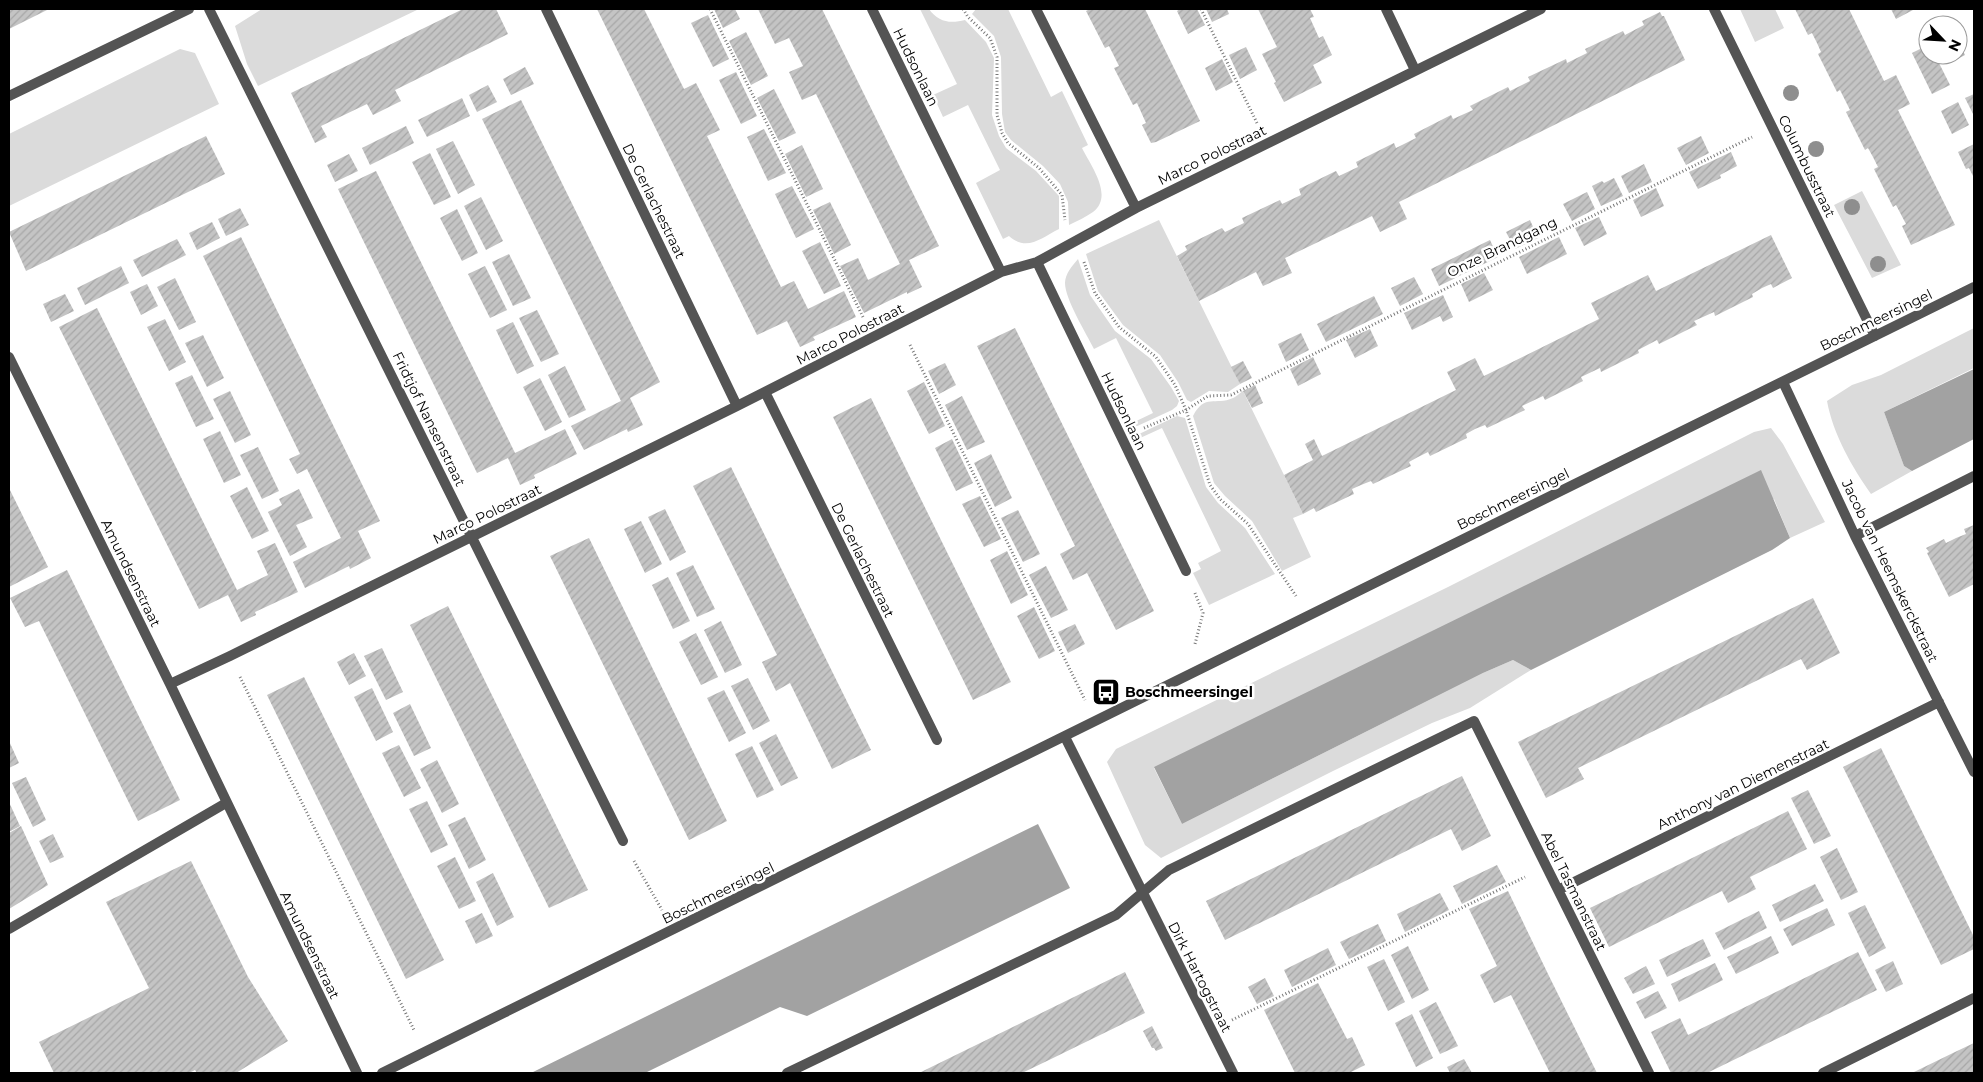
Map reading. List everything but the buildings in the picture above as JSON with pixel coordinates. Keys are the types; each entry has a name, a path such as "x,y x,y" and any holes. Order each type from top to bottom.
{"street":[{"path":"9,96 189,9"},
{"name":"Fridtjof Nansenstraat","path":"209,9 623,841"},
{"name":"De Gerlachestraat","path":"546,9 737,406"},
{"name":"Hudsonlaan","path":"872,9 1001,272"},
{"path":"1036,9 1136,208"},
{"path":"1386,9 1415,70"},
{"name":"Marco Polostraat","path":"170,684 737,406 1001,272 1037,262 1136,208 1540,9"},
{"name":"Columbusstraat","path":"1714,9 1876,336"},
{"name":"Hudsonlaan","path":"1037,262 1186,571"},
{"name":"Boschmeersingel","path":"382,1073 1974,287"},
{"name":"Amundsenstraat","path":"9,358 170,684 357,1073"},
{"name":"Jacob van Heemskerckstraat","path":"1783,382 1855,536 1974,772"},
{"name":"De Gerlachestraat","path":"765,392 937,740"},
{"path":"1855,536 1974,476"},
{"name":"Anthony van Diemenstraat","path":"1558,890 1939,702"},
{"name":"Abel Tasmanstraat","path":"1142,892 1169,870 1474,721 1649,1073"},
{"path":"787,1073 1116,915 1142,892 1065,737"},
{"path":"9,929 226,803"},
{"name":"Dirk Hartogstraat","path":"1142,892 1233,1073"},
{"path":"1823,1073 1974,998"}],"path":[{"path":"710,9 873,337"},
{"path":"963,9 968,17 990,38 997,57 997,115 1002,133 1008,143 1039,168 1062,195 1065,226 1082,257 1095,293 1120,327 1156,358 1175,385 1186,410 1210,485 1220,499 1248,524 1308,616"},
{"path":"1201,9 1268,143"},
{"name":"Onze Brandgang","path":"1121,437 1186,410 1208,396 1231,395 1773,127"},
{"path":"900,324 1095,722"},
{"path":"1186,571 1203,613 1194,648 1202,667"},
{"path":"230,656 425,1053"},
{"path":"623,841 673,930"},
{"path":"1211,1030 1546,866"}],"shaded area":[{"path":"262,9 419,9 258,86 247,64 235,26"},
{"path":"920,9 929,9 936,17 949,22 965,20 986,42 994,58 992,115 999,136 1006,148 1036,171 1059,196 1059,229 1034,242 1022,243 1009,236 1003,239 976,183 1000,170 968,105 943,117 933,95 957,84"},
{"path":"976,9 1008,9 1051,97 1062,91 1088,145 1082,148 1099,181 1101,198 1099,205 1093,212 1069,225 1068,202 1060,184 1043,166 1011,140 1005,132 1002,114 1001,57 994,36 972,14"},
{"path":"1740,9 1775,9 1784,28 1755,42"},
{"path":"180,49 195,53 219,104 9,206 9,134"},
{"path":"1862,191 1901,265 1872,278 1834,205"},
{"path":"1159,220 1240,384 1228,392 1209,391 1191,402 1187,400 1178,382 1160,355 1123,325 1098,291 1086,254"},
{"path":"1078,259 1090,295 1115,331 1151,359 1171,387 1179,401 1172,410 1133,428 1130,424 1153,413 1116,338 1094,349 1076,316 1068,298 1065,280 1071,267"},
{"path":"1974,328 1974,368 1884,412 1904,466 1912,471 1871,494 1844,450 1834,426 1827,401 1852,385 1881,375"},
{"path":"1974,369 1974,439 1912,471 1904,466 1884,412"},
{"path":"1243,391 1303,514 1293,518 1311,557 1282,571 1252,521 1214,483 1193,416 1197,409 1206,402 1227,400"},
{"path":"1177,416 1185,418 1206,487 1218,503 1245,528 1275,574 1209,605 1193,573 1201,569 1198,563 1221,551 1162,428 1138,439 1137,435"},
{"path":"1771,428 1783,444 1825,522 1790,538 1774,499 1154,768 1182,824 1483,673 1513,660 1531,670 1470,708 1432,723 1333,771 1161,858 1145,845 1107,762 1116,749 1448,587 1754,432"},
{"path":"1761,470 1790,538 1772,550 1531,670 1513,660 1483,673 1182,824 1154,767"},
{"path":"1038,824 1070,888 807,1016 780,1007 645,1073 531,1073"}],"place":[{"name":"Boschmeersingel","path":"1106,692"}]}
